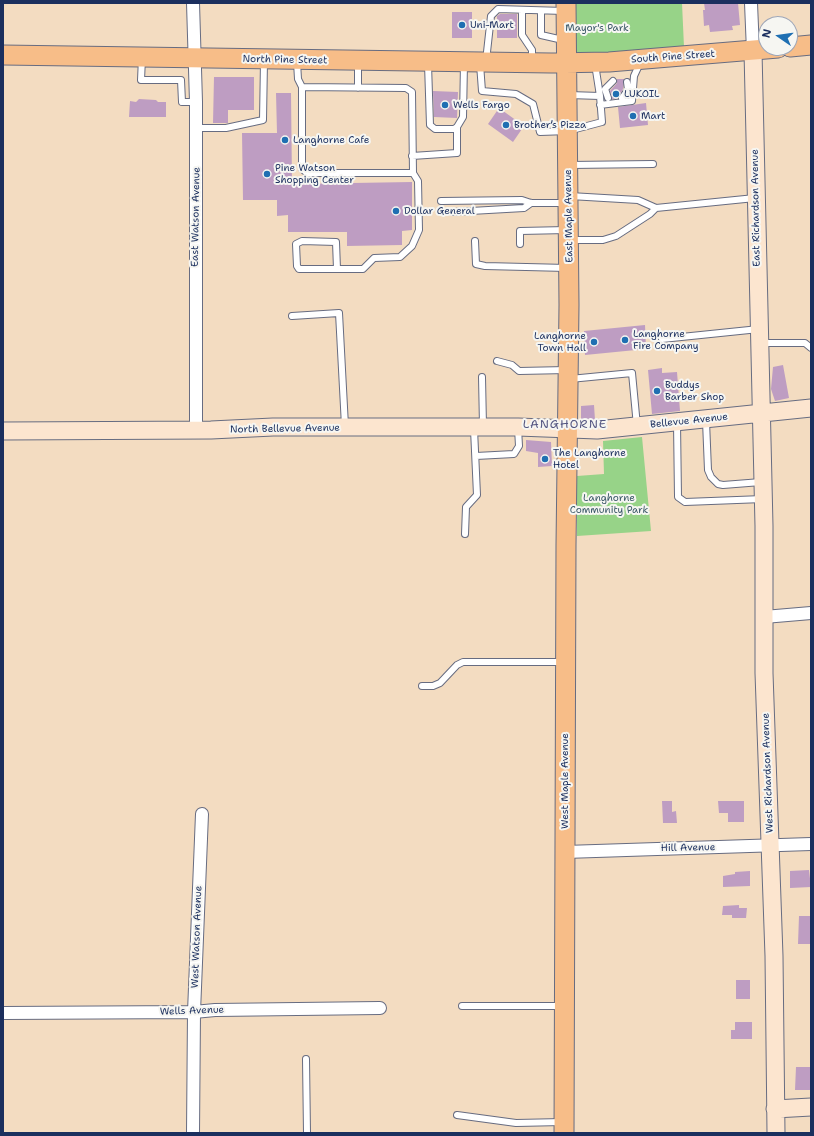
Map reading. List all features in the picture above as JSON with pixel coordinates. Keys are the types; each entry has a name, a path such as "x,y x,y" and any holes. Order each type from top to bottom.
{"main road":[{"name":"East Maple Avenue","path":"566,7 568,63 569,235 568,430"},
{"path":"798,46 811,45"},
{"name":"South Pine Street","path":"568,63 758,50"},
{"name":"North Pine Street","path":"3,55 428,63 568,63"},
{"name":"West Maple Avenue","path":"564,1128 566,1006 565,662 568,430"}],"street":[{"name":"East Watson Avenue","path":"193,3 196,58 197,128 196,430"},
{"name":"East Richardson Avenue","path":"751,3 761,413"},
{"name":"Bellevue Avenue","path":"568,430 597,430 811,408"},
{"name":"West Richardson Avenue","path":"761,413 764,617 774,956 776,1133"},
{"name":"North Bellevue Avenue","path":"3,431 196,430 274,427 518,427 568,430"},
{"path":"764,617 811,613"},
{"name":"West Watson Avenue","path":"193,1133 194,1012 202,814"},
{"name":"Hill Avenue","path":"565,852 811,844"},
{"name":"Wells Avenue","path":"3,1013 194,1012 215,1010 380,1008"},
{"path":"775,1109 811,1107"}],"lane":[{"path":"412,156 457,153 457,128 462,117 491,16 498,9 541,11 566,7"},
{"path":"522,10 522,36 532,50 532,63"},
{"path":"541,11 541,35 567,41"},
{"path":"142,57 142,80 181,80 182,102 196,102"},
{"path":"622,98 629,90 641,59"},
{"path":"197,128 226,128 263,120 264,60"},
{"path":"297,60 298,79 302,87 302,169 307,173 413,173"},
{"path":"358,62 358,88"},
{"path":"477,62 482,90 516,94 533,104 540,132 568,131 602,122 600,96 613,81"},
{"path":"594,62 608,98"},
{"path":"428,63 430,125 435,129 457,128"},
{"path":"600,105 632,101 627,82"},
{"path":"302,87 406,88 412,92 412,156 413,173 418,181 419,230 412,246 400,257 374,258 364,269 337,269 299,269 296,266 296,244 302,241 336,242 337,269"},
{"path":"568,95 600,96"},
{"path":"568,165 653,164"},
{"path":"453,212 524,208 531,204 568,200 638,200 656,208 756,198"},
{"path":"441,201 522,200 531,204"},
{"path":"520,244 520,231 569,235 603,240 616,236 650,214 656,208"},
{"path":"475,241 476,264 485,266 569,268"},
{"path":"292,316 340,313 345,428"},
{"path":"662,339 759,336 805,343 811,348"},
{"path":"497,362 512,365 519,371 569,374 632,373 637,426"},
{"path":"465,534 466,507 477,495 476,456 482,377"},
{"path":"706,419 708,470 711,477 718,484 762,490"},
{"path":"677,422 678,497 686,502 762,490"},
{"path":"476,456 514,454 519,446 518,427"},
{"path":"422,686 432,686 440,683 457,665 463,662 565,662"},
{"path":"462,1006 566,1006"},
{"path":"306,1060 307,1133"},
{"path":"457,1116 564,1128"}],"green space":[{"name":"Mayor's Park","path":"571,3 682,3 684,47 579,55 575,53"},
{"name":"Langhorne Community Park","path":"642,437 651,531 577,536 577,476 604,474 603,441"}],"building":[{"path":"704,3 738,3 740,25 732,26 733,30 710,32 709,25 704,26"},
{"name":"Uni-Mart","path":"452,12 472,12 472,38 452,38"},
{"path":"500,14 517,14 517,38 497,38 497,16"},
{"path":"214,77 254,77 254,110 228,110 228,123 213,123"},
{"path":"617,79 624,79 623,89 618,98 612,99 610,91 617,83"},
{"name":"Wells Fargo","path":"433,91 458,92 457,118 434,117"},
{"name":"Pine Watson Shopping Center","path":"276,93 291,93 292,184 412,182 412,230 402,231 402,245 347,246 347,232 288,232 288,215 277,216 277,200 243,200 242,133 277,133"},
{"path":"139,99 166,102 166,117 129,117 130,101 136,102"},
{"name":"Mart","path":"646,103 648,125 620,128 618,107"},
{"name":"Brother’s Pizza","path":"499,108 524,126 513,142 488,124"},
{"name":"Langhorne Fire Company","path":"645,325 646,349 585,355 584,331"},
{"path":"783,365 789,398 775,401 771,389 773,367"},
{"path":"662,368 662,373 677,372 680,411 652,414 648,370"},
{"path":"594,405 595,420 581,419 581,406"},
{"name":"The Langhorne Hotel","path":"526,440 551,442 552,466 538,467 538,453 526,451"},
{"path":"662,801 672,801 672,812 676,811 677,823 663,823"},
{"path":"718,801 744,801 744,822 728,822 728,813 719,813"},
{"path":"809,870 811,887 790,888 790,871"},
{"path":"750,871 750,886 723,887 723,876 735,874 735,872"},
{"path":"739,905 739,908 747,908 746,918 732,918 732,915 722,915 723,906"},
{"path":"799,916 811,916 811,944 798,944"},
{"path":"736,980 750,980 750,999 736,999"},
{"path":"735,1022 752,1022 752,1039 731,1039 731,1030 735,1030"},
{"path":"796,1067 811,1067 811,1090 795,1090"}],"place":[{"name":"Uni-Mart","path":"462,25"},
{"name":"LUKOIL","path":"616,94"},
{"name":"Wells Fargo","path":"445,105"},
{"name":"Mart","path":"633,116"},
{"name":"Brother’s Pizza","path":"506,125"},
{"name":"Langhorne Cafe","path":"285,140"},
{"name":"Pine Watson Shopping Center","path":"267,174"},
{"name":"Dollar General","path":"396,211"},
{"name":"Langhorne Fire Company","path":"625,340"},
{"name":"Langhorne Town Hall","path":"594,342"},
{"name":"Buddys Barber Shop","path":"657,391"},
{"name":"The Langhorne Hotel","path":"545,459"}],"district":[{"name":"LANGHORNE","path":"565,425"}]}
